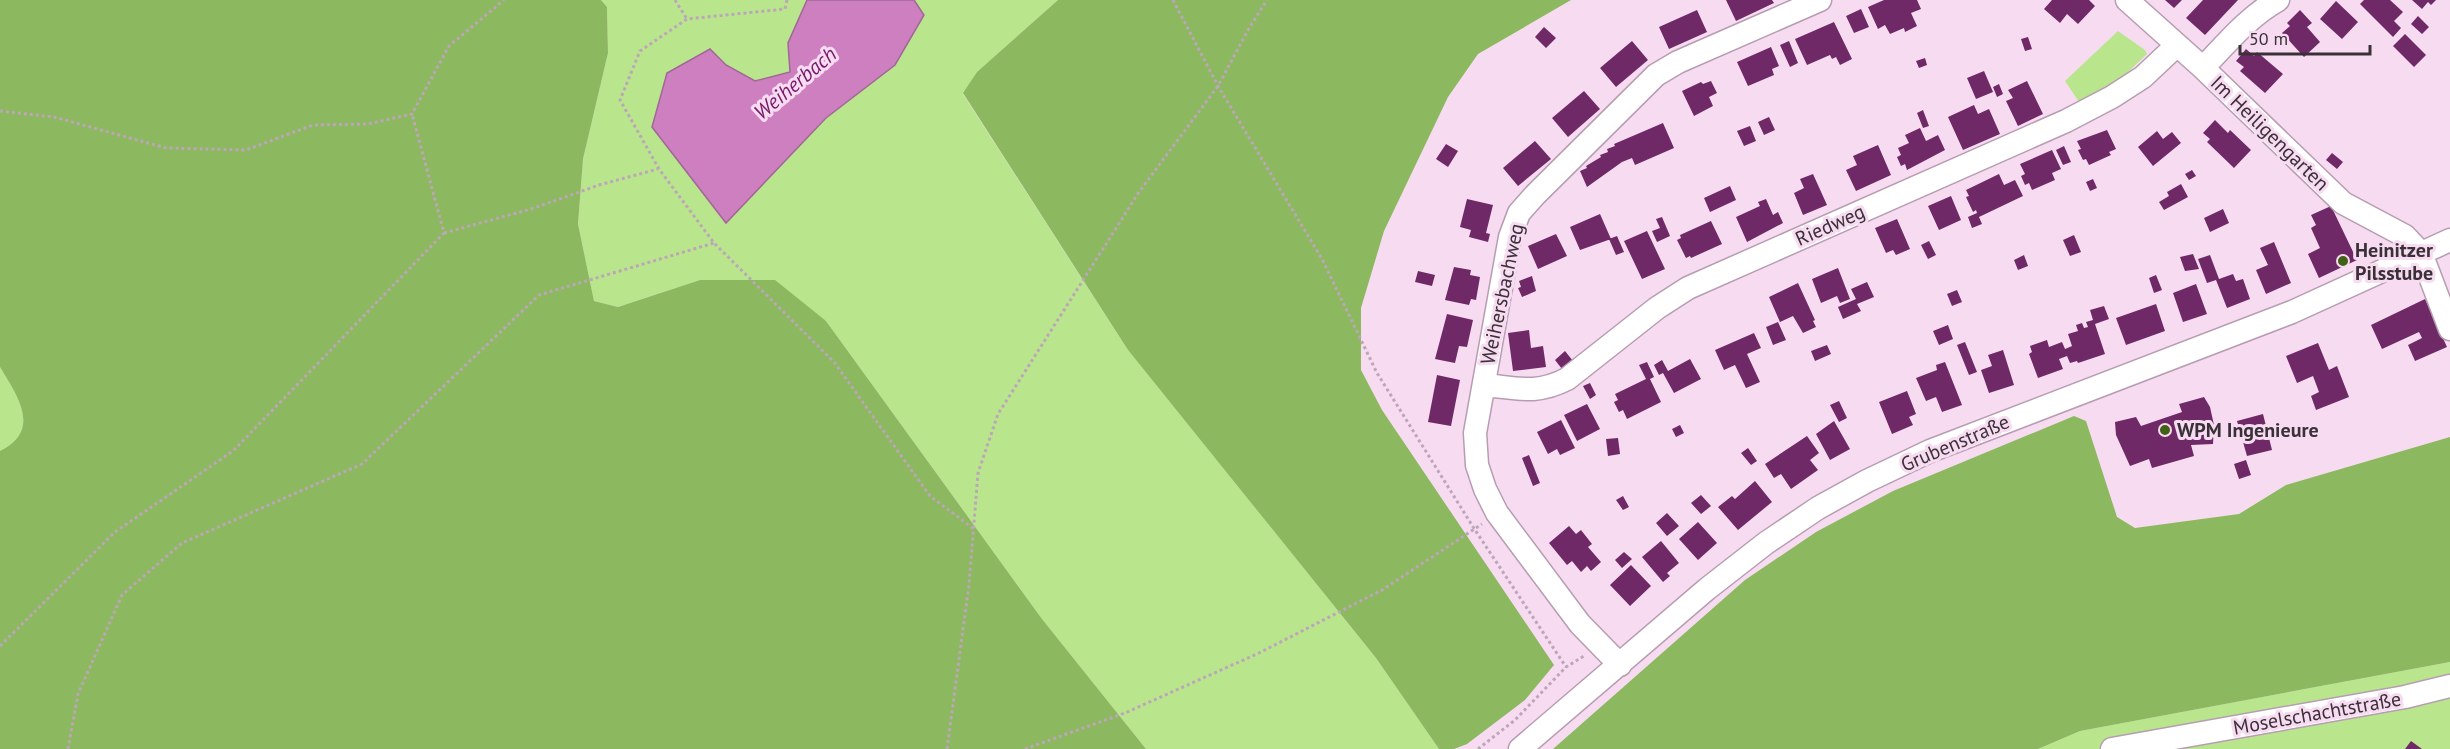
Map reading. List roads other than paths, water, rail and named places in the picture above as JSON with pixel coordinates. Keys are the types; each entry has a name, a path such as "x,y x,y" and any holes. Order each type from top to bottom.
{"street":[{"name":"Weihersbachweg","path":"1620,664 1580,624 1497,513 1485,489 1477,465 1475,433 1510,237 1519,213 1535,195 1656,75 1678,62 1820,0"},
{"name":"Im Heiligengarten","path":"2127,0 2203,68 2343,202 2405,236 2421,253"},
{"path":"2203,68 2236,34 2278,0"},
{"name":"Riedweg","path":"1484,385 1535,390 1551,387 1567,378 1657,308 1689,288 2066,121 2112,97 2143,77 2177,45"},
{"name":"Grubenstraße","path":"1520,749 1707,589 1766,543 1818,508 1867,481 1930,451 2292,312 2450,240"},
{"path":"2421,253 2450,329"},
{"name":"Moselschachtstraße","path":"2112,749 2405,697 2450,686"}],"water":[{"name":"Weiherbach","path":"807,0 914,0 924,15 895,65 826,118 726,223 652,127 667,73 710,49 726,65 755,81 790,72 788,43"}],"place":[{"name":"Heinitzer Pilsstube","path":"2343,261"},
{"name":"WPM Ingenieure","path":"2165,430"}]}
